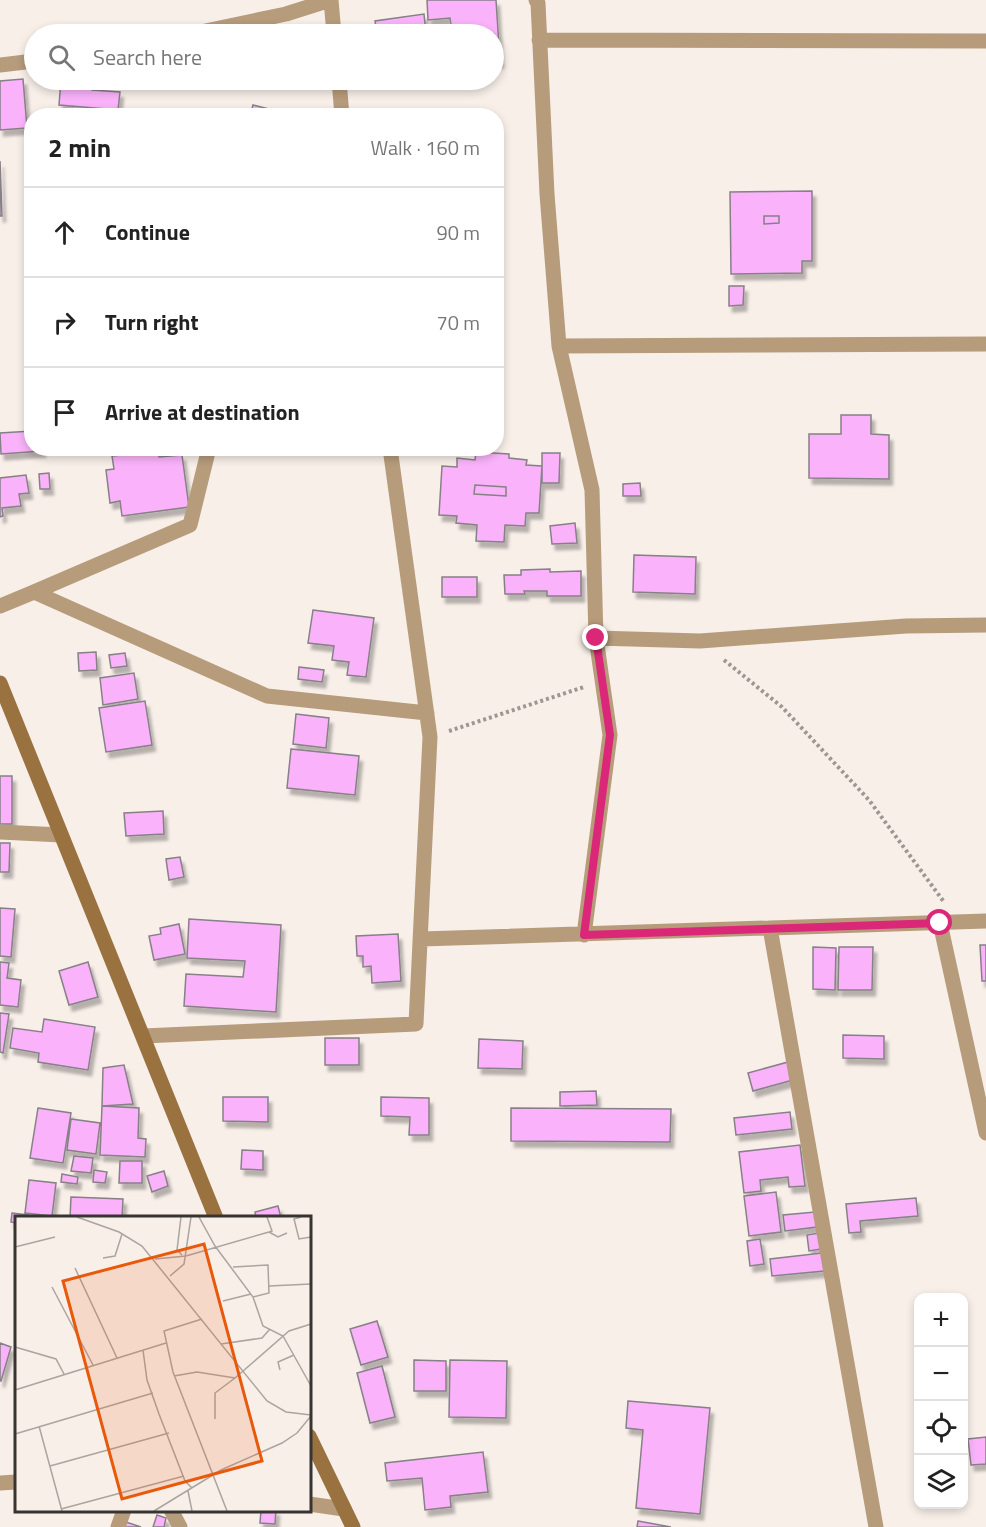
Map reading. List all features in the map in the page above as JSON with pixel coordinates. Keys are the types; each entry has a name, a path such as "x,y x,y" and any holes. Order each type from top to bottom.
{"street":[{"path":"238,24 286,14 331,0 333,24"},
{"path":"536,0 547,194 559,346 592,490 596,638 610,735 584,935"},
{"path":"539,40 986,42"},
{"path":"0,64 24,61"},
{"path":"340,90 341,108"},
{"path":"559,346 986,344"},
{"path":"0,606 190,525 207,456"},
{"path":"142,1036 416,1024 430,737 391,456"},
{"path":"34,592 267,696 427,713"},
{"path":"596,638 700,641 906,626 986,625"},
{"path":"0,683 215,1216"},
{"path":"0,832 61,835"},
{"path":"421,939 986,921"},
{"path":"940,923 986,1133"},
{"path":"770,928 876,1527"},
{"path":"310,1438 353,1527"},
{"path":"0,1483 15,1482"},
{"path":"310,1504 344,1509"},
{"path":"118,1527 123,1512"},
{"path":"172,1512 180,1527"}],"path":[{"path":"700,641 782,707 869,800 960,922"},
{"path":"430,737 602,681"}],"building":[{"path":"427,0 496,0 498,24 451,24 450,18 428,20"},
{"path":"424,14 425,24 375,24 375,21"},
{"path":"23,79 24,128 0,130 0,81"},
{"path":"60,90 120,92 118,108 59,105"},
{"path":"0,161 2,216 0,216"},
{"path":"812,191 812,261 802,261 802,273 731,274 730,192","holes":["764,216 779,216 779,223 764,224"]},
{"path":"764,216 779,216 779,223 764,224"},
{"path":"729,286 744,286 743,305 729,306"},
{"path":"841,415 871,415 871,434 889,435 889,479 809,478 809,434 841,434"},
{"path":"24,432 24,452 1,454 0,433"},
{"path":"542,453 560,453 559,483 542,483"},
{"path":"509,454 509,458 527,460 526,465 542,466 539,513 526,513 525,526 505,525 504,542 476,541 477,525 456,523 457,516 439,515 442,466 457,467 457,458 475,460 476,456","holes":["475,485 506,487 506,496 474,494"]},
{"path":"112,456 182,456 189,507 122,516 120,501 110,503 106,470 114,469"},
{"path":"49,473 50,489 40,489 39,474"},
{"path":"26,475 29,493 19,494 21,506 2,508 3,516 0,517 0,478"},
{"path":"640,483 641,496 623,496 623,484"},
{"path":"475,485 506,487 506,496 474,494"},
{"path":"575,523 577,543 552,544 550,526"},
{"path":"634,555 696,557 695,594 633,592"},
{"path":"550,569 550,572 581,571 581,596 547,596 547,591 505,594 504,575 521,575 521,570"},
{"path":"442,577 477,577 477,597 442,597"},
{"path":"313,610 374,618 366,677 347,675 349,662 332,660 334,646 308,643"},
{"path":"96,652 97,670 79,671 78,653"},
{"path":"125,653 127,666 111,668 109,655"},
{"path":"299,667 324,670 322,682 298,679"},
{"path":"134,673 138,699 103,705 100,678"},
{"path":"145,701 152,745 106,752 99,708"},
{"path":"296,714 329,718 326,748 293,744"},
{"path":"291,749 359,756 355,795 287,788"},
{"path":"0,776 12,776 12,824 0,824"},
{"path":"163,811 164,834 126,836 124,813"},
{"path":"0,843 10,843 9,872 0,872"},
{"path":"180,857 184,877 169,880 166,859"},
{"path":"0,908 15,909 11,957 0,956"},
{"path":"189,919 281,925 276,1012 184,1006 186,974 243,977 245,961 187,958"},
{"path":"179,924 185,954 154,960 149,936 161,934 160,928"},
{"path":"398,934 401,981 372,983 371,966 363,967 363,956 357,956 356,936"},
{"path":"980,945 986,945 986,981 982,981"},
{"path":"813,947 836,948 835,990 813,989"},
{"path":"839,947 873,947 872,990 838,990"},
{"path":"0,962 9,963 7,978 21,980 18,1007 0,1005"},
{"path":"88,962 98,997 69,1005 59,971"},
{"path":"0,1013 9,1014 3,1053 0,1052"},
{"path":"44,1019 95,1027 88,1070 38,1062 39,1053 10,1048 13,1028 42,1032"},
{"path":"843,1035 884,1036 884,1059 843,1058"},
{"path":"325,1038 359,1038 359,1065 325,1065"},
{"path":"479,1039 523,1041 522,1069 478,1068"},
{"path":"788,1062 793,1080 753,1091 748,1073"},
{"path":"124,1065 133,1104 102,1106 103,1068"},
{"path":"596,1091 597,1105 560,1106 560,1092"},
{"path":"223,1097 268,1097 268,1122 223,1121"},
{"path":"381,1097 429,1098 429,1135 409,1135 410,1117 381,1116"},
{"path":"102,1106 139,1108 138,1138 146,1139 145,1157 100,1155"},
{"path":"38,1108 71,1113 63,1163 30,1158"},
{"path":"511,1108 671,1109 670,1142 511,1141"},
{"path":"790,1112 792,1129 736,1135 734,1118"},
{"path":"71,1119 100,1123 96,1154 67,1150"},
{"path":"800,1145 805,1186 789,1187 788,1177 760,1180 761,1191 744,1193 739,1152"},
{"path":"242,1150 263,1151 263,1170 241,1169"},
{"path":"74,1156 93,1158 91,1173 71,1171"},
{"path":"120,1161 142,1161 142,1183 119,1183"},
{"path":"94,1170 107,1172 105,1183 93,1182"},
{"path":"164,1171 168,1186 152,1192 147,1176"},
{"path":"62,1174 78,1177 77,1184 61,1182"},
{"path":"29,1180 56,1183 52,1216 25,1213"},
{"path":"776,1192 781,1232 749,1236 744,1196"},
{"path":"71,1197 123,1199 122,1216 70,1216"},
{"path":"916,1198 918,1216 860,1221 861,1232 849,1233 846,1204"},
{"path":"278,1206 280,1216 256,1216 255,1212"},
{"path":"815,1212 817,1227 785,1231 783,1215"},
{"path":"12,1213 28,1215 15,1216 15,1223 11,1222"},
{"path":"819,1233 821,1249 809,1251 807,1235"},
{"path":"760,1239 764,1264 750,1266 747,1241"},
{"path":"822,1253 824,1271 772,1276 770,1259"},
{"path":"377,1321 388,1357 361,1365 350,1329"},
{"path":"0,1343 11,1347 1,1381 0,1381"},
{"path":"414,1360 446,1361 446,1391 414,1391"},
{"path":"450,1360 507,1361 506,1418 449,1417"},
{"path":"382,1366 395,1417 370,1423 357,1373"},
{"path":"628,1401 710,1408 700,1514 636,1508 643,1430 626,1428"},
{"path":"986,1437 986,1464 971,1465 968,1439"},
{"path":"483,1452 488,1492 450,1496 451,1507 425,1510 422,1478 387,1481 385,1463"},
{"path":"261,1512 276,1512 275,1524 260,1523"},
{"path":"157,1515 166,1518 164,1527 153,1527"},
{"path":"638,1521 671,1527 637,1527"},
{"path":"126,1522 141,1527 124,1527"}],"route":[{"path":"596,638 610,735 584,935 940,923"}]}
